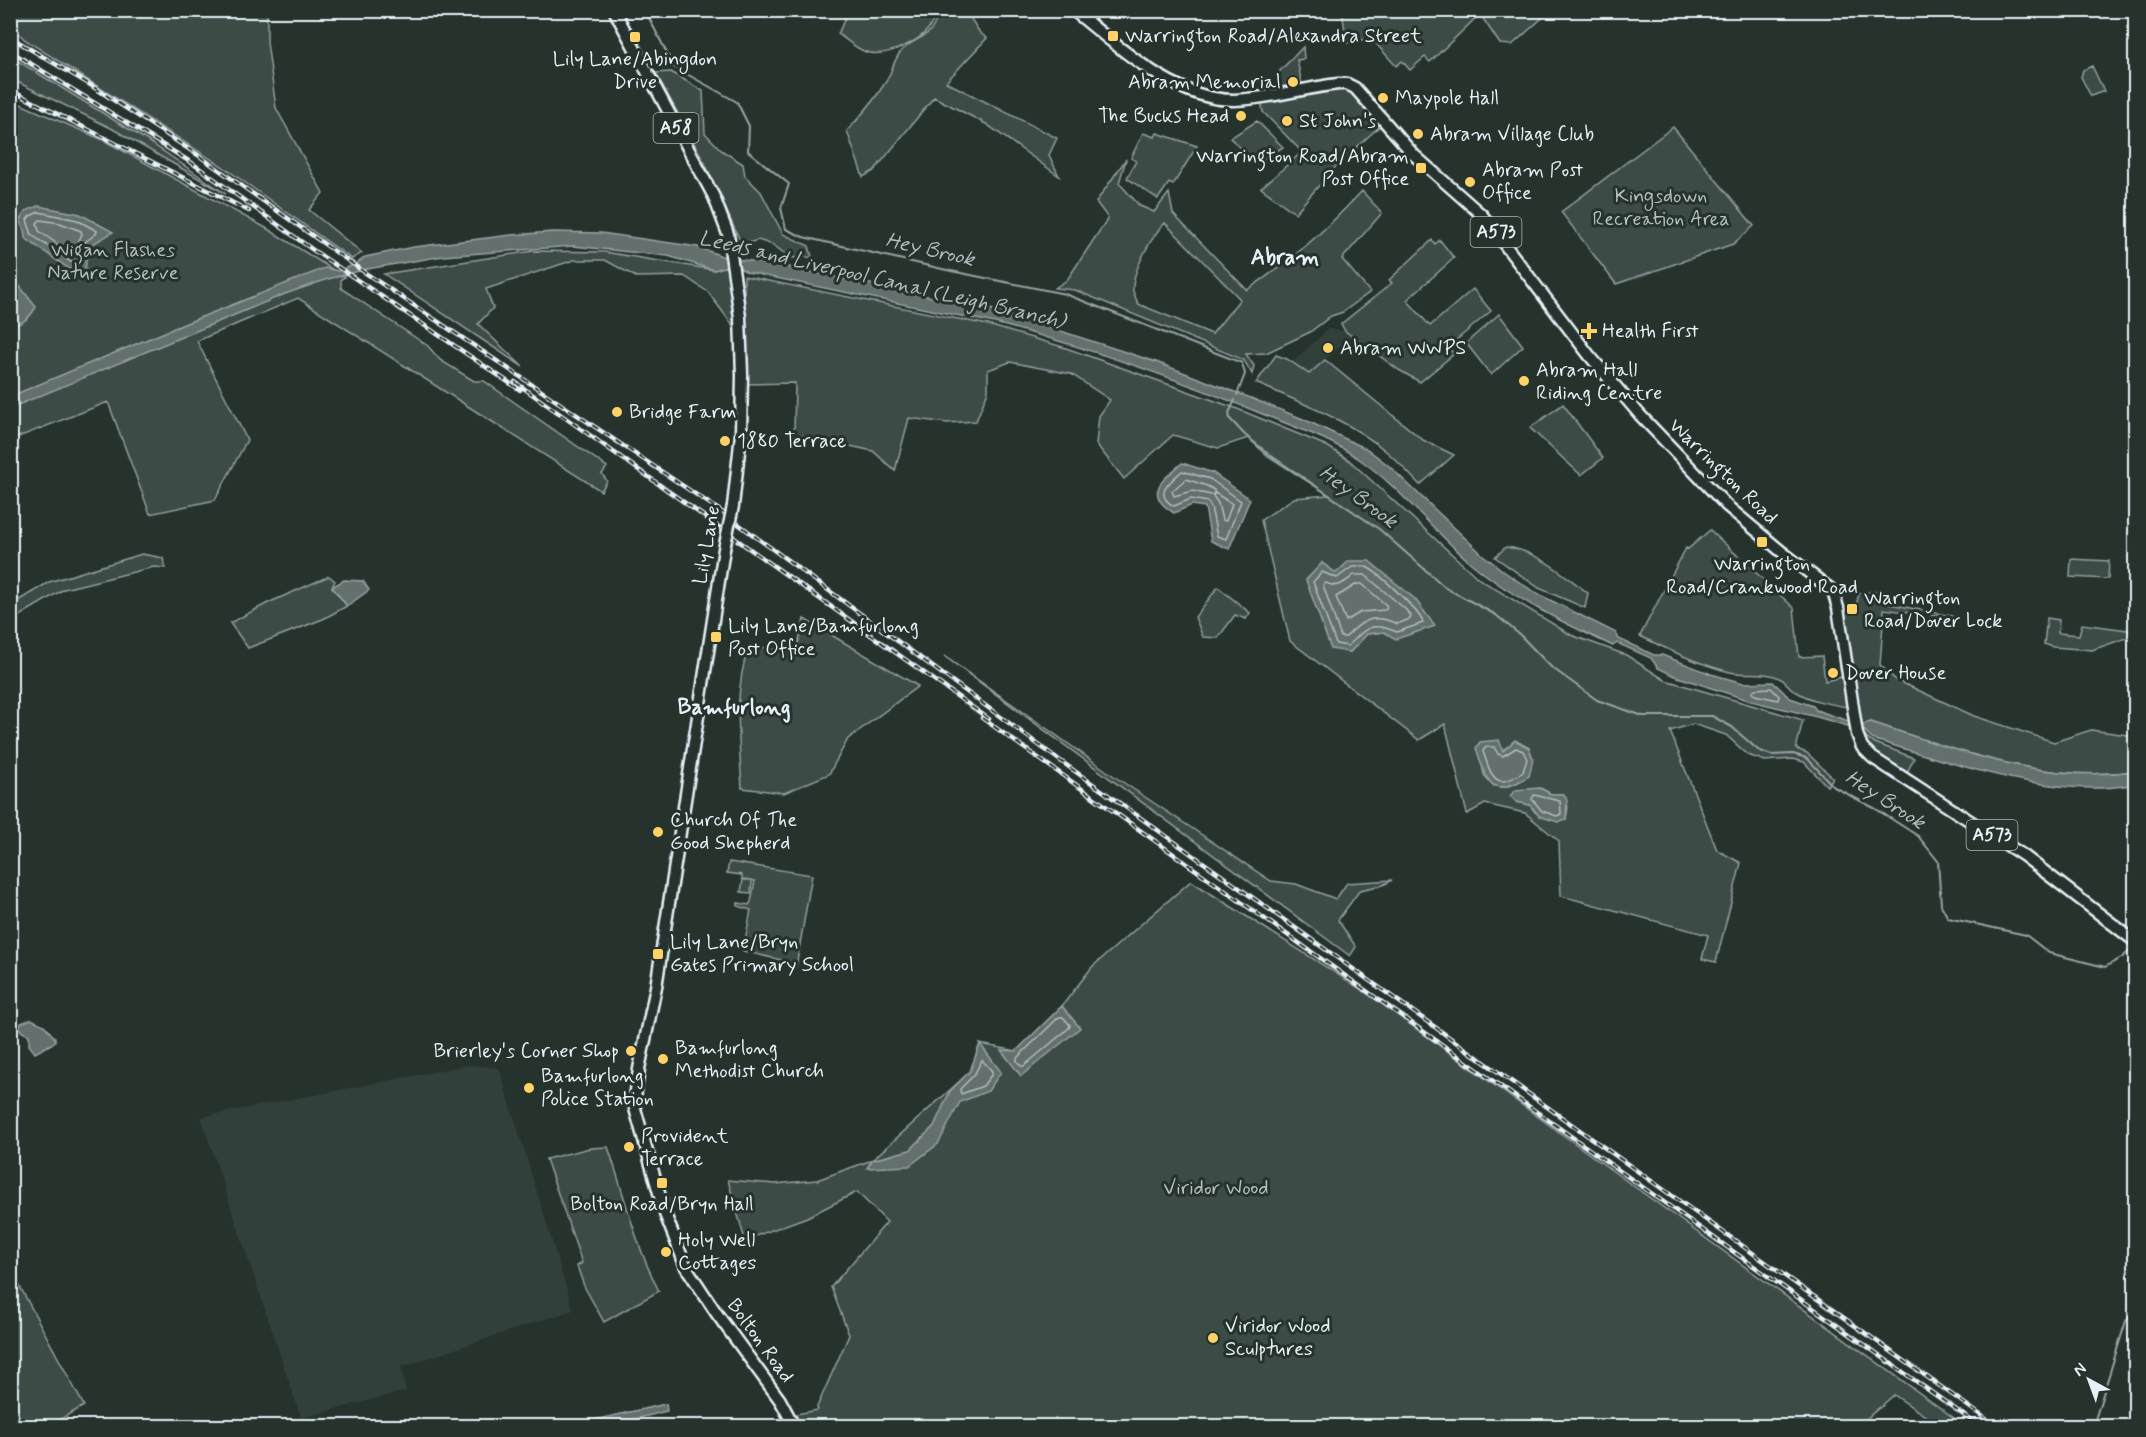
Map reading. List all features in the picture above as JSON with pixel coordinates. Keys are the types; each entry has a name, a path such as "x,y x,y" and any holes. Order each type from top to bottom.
{"main road":[{"name":"Lily Lane","path":"614,10 717,204 725,224 731,249 741,336 740,457 656,987 639,1069 634,1109"},
{"name":"Warrington Road","path":"1073,10 1150,70 1188,90 1214,99 1251,98 1342,83 1355,88 1414,155 1482,214 1589,355 1681,458 1748,525 1833,591 1838,608 1856,727 1862,747 1873,758 2024,856 2134,941"},
{"name":"Bolton Road","path":"634,1109 665,1214 686,1267 717,1314 780,1400 794,1426"}],"shaded area":[{"path":"1328,329 1345,331 1352,336 1309,374 1304,373 1292,363"},
{"path":"469,1065 499,1068 573,1310 401,1367 406,1391 301,1418 201,1117"}],"green space":[{"path":"848,10 936,11 930,26 917,39 891,51 873,53 859,49 838,34"},
{"path":"1342,10 1550,11 1512,45 1500,44 1480,14 1430,62 1425,57 1410,70 1402,61 1396,66 1371,38 1347,43"},
{"path":"10,11 267,11 267,42 276,108 323,193 309,210 362,253 352,259 222,166 24,39 11,25"},
{"path":"938,11 966,11 980,33 987,38 946,82 1057,138 1049,155 1059,176 986,124 934,97 874,171 863,177 847,131 881,90 899,54 933,28"},
{"path":"1303,47 1304,59 1297,60 1302,84 1279,87 1277,74"},
{"path":"10,56 148,141 226,194 111,128 11,79"},
{"path":"2092,66 2104,91 2091,96 2081,77 2083,70"},
{"path":"671,72 703,91 705,133 721,150 743,164 745,176 761,192 783,234 809,246 812,257 791,258 773,245 758,240 742,245 705,163 656,73"},
{"path":"1336,89 1349,90 1380,126 1337,165 1295,213 1261,188 1302,152 1263,112 1261,101"},
{"name":"Wigan Flashes Nature Reserve","path":"11,100 103,140 266,228 345,277 341,279 341,288 428,346 440,360 474,381 484,381 607,467 602,474 607,481 601,491 298,298 197,341 247,440 215,500 150,514 108,402 11,440"},
{"path":"1257,121 1283,147 1257,163 1230,138"},
{"name":"Kingsdown Recreation Area","path":"1673,127 1754,226 1733,244 1616,284 1561,212"},
{"path":"1143,133 1155,137 1157,133 1197,146 1173,185 1169,183 1158,199 1127,178 1136,161 1131,158"},
{"path":"1126,159 1119,183 1140,206 1154,212 1169,193 1173,214 1247,290 1308,244 1362,191 1382,213 1342,259 1370,292 1310,332 1266,353 1246,354 1254,366 1252,374 1244,360 1075,290 1055,288 1067,280 1108,218 1096,202","holes":["1165,223 1240,299 1212,334 1138,304 1133,291 1133,283 1143,255"]},
{"path":"1432,240 1435,244 1440,240 1454,258 1407,300 1430,326 1473,289 1491,311 1448,347 1454,354 1420,382 1399,370 1345,331 1341,324 1392,283 1389,280"},
{"path":"534,251 604,252 714,270 727,266 734,327 708,292 684,276 636,277 605,260 574,260 486,289 493,308 478,324 523,367 384,274"},
{"path":"744,276 988,325 1066,348 1235,408 1327,446 1349,460 1479,579 1571,635 1626,655 1665,680 1803,720 1796,749 1807,753 1833,778 1827,786 1804,762 1792,759 1765,761 1748,755 1726,735 1693,724 1670,731 1717,850 1741,863 1716,962 1702,959 1708,935 1561,896 1559,841 1525,813 1485,804 1467,814 1445,724 1419,740 1290,641 1261,520 1294,498 1329,495 1268,456 1248,438 1218,448 1173,435 1124,479 1096,444 1099,416 1110,400 1071,374 1010,362 988,370 988,391 976,421 947,423 909,418 895,471 873,451 794,434 795,383 746,384","holes":["1322,563 1336,573 1384,632 1367,634 1350,652","1515,741 1529,748 1533,759 1494,786 1484,775 1482,765","1540,788 1551,794 1563,794 1568,807 1566,819 1535,812 1530,805 1517,802"]},
{"path":"1499,314 1523,346 1491,375 1466,343"},
{"path":"1276,355 1287,359 1309,374 1325,360 1423,440 1454,455 1420,485 1387,452 1341,421 1256,383"},
{"path":"1563,404 1603,458 1581,475 1530,428"},
{"path":"1710,530 1794,608 1799,657 1822,656 1825,681 1842,677 1848,707 1807,697 1793,690 1775,676 1736,673 1707,665 1640,636 1686,548 1688,549"},
{"path":"1506,547 1529,553 1550,564 1569,578 1588,593 1585,608 1539,588 1495,557"},
{"path":"142,554 163,558 165,568 154,567 64,589 11,621 11,605 49,582"},
{"path":"2071,559 2109,561 2108,579 2070,577"},
{"path":"329,576 335,581 332,587 347,606 323,619 248,648 230,623 268,603"},
{"path":"1218,587 1250,613 1246,619 1235,615 1218,638 1203,637 1195,617"},
{"path":"1859,593 1884,593 1890,604 1952,616 1952,618 1884,609 1880,665 1896,680 1974,716 2054,742 2091,730 2135,736 2135,771 2102,774 2035,769 1968,753 1871,722 1860,725 1845,612 1856,606"},
{"path":"2047,618 2059,620 2058,633 2079,635 2082,624 2135,631 2135,643 2126,638 2092,650 2053,647 2044,644"},
{"path":"804,619 918,686 848,739 829,774 784,793 742,788 739,698 749,645 796,653"},
{"path":"944,656 1118,779 1271,881 1296,884 1336,899 1347,883 1392,880 1383,885 1360,890 1338,920 1356,947 1350,956"},
{"path":"1862,732 1870,741 1914,758 1907,773 1870,749"},
{"path":"729,862 812,875 796,967 785,961 743,951 751,910 738,906 738,903 749,905 755,881 752,881 751,893 741,892 743,880 752,880 742,879 742,875 727,873"},
{"name":"Viridor Wood","path":"1191,881 1367,993 1965,1426 1940,1426 1894,1395 1858,1426 798,1426 791,1415 818,1410 817,1407 849,1335 831,1287 887,1222 857,1192 807,1217 745,1240 728,1180 775,1184 817,1180 872,1160 970,1072 980,1044 1017,1051 1062,1006 1092,967"},
{"path":"608,1147 637,1238 659,1291 604,1322 584,1286 577,1266 582,1263 546,1159 590,1148"},
{"path":"11,1270 84,1406 48,1426 11,1426"}],"water":[{"path":"38,206 80,214 113,232 91,245 86,260 85,280 25,238 24,229 19,221 26,211"},
{"name":"Leeds and Liverpool Canal (Leigh Branch)","path":"553,232 601,233 698,247 727,258 774,264 999,311 1156,362 1303,419 1367,449 1388,465 1483,555 1506,573 1534,592 1616,633 1619,639 1654,655 1662,655 1711,674 1743,683 1773,682 1790,698 1813,706 1816,710 1860,725 1871,722 1968,753 2035,769 2102,774 2135,771 2135,784 2104,788 2072,787 2038,783 1968,768 1872,739 1865,731 1751,701 1675,676 1658,668 1651,658 1617,643 1613,646 1540,610 1488,577 1374,470 1348,452 1314,434 1165,376 1029,332 747,272 740,268 727,266 714,270 668,256 573,246 443,256 367,269 328,279 285,294 11,408 11,396 325,268 338,271 356,264 365,257 414,247"},
{"path":"11,275 36,307 26,320 11,325"},
{"path":"1182,463 1213,473 1250,499 1229,549 1211,541 1205,507 1192,505 1174,513 1159,499 1157,493 1159,487 1168,475"},
{"path":"1349,561 1369,561 1415,599 1435,626 1396,639 1384,632 1367,634 1350,652 1331,649 1306,580 1322,563 1336,573"},
{"path":"344,580 363,581 369,590 347,606 332,587"},
{"path":"1499,740 1503,751 1515,740 1529,748 1533,759 1529,776 1506,787 1498,787 1488,779 1476,748 1480,742"},
{"path":"1540,788 1551,794 1564,794 1567,800 1566,819 1558,822 1539,816 1530,805 1517,802 1510,796 1516,790"},
{"path":"1062,1006 1080,1028 1021,1076 1001,1050 1016,1051"},
{"path":"31,1019 44,1025 55,1038 55,1042 35,1053 29,1045 29,1035 19,1028 21,1023"},
{"path":"980,1044 1001,1072 988,1091 960,1102 938,1144 909,1166 867,1168 872,1160 910,1150 934,1126 950,1091 970,1071"},
{"path":"666,1404 667,1411 608,1426 567,1426"}],"waterway":[{"name":"Hey Brook","path":"645,10 674,67 737,102 749,126 748,151 789,184 781,208 786,229 803,237 1065,294 1242,363 1245,374 1237,395"},
{"name":"Hey Brook","path":"1235,400 1229,413 1230,419 1245,435 1270,455 1379,529 1446,588 1496,615 1520,635 1551,667 1597,700 1643,716 1712,716 1732,727 1758,750 1771,755 1793,754 1807,758 1834,787 1876,809 1918,836 1938,861 1941,905 1948,918 2026,935 2049,953 2105,967 2123,957 2136,945"},
{"path":"2093,1426 2126,1321 2136,1311"}],"railway":[{"path":"10,37 89,84 198,155 367,274 722,512 1062,762 1996,1426"},
{"path":"10,51 192,163 313,250 520,390"},
{"path":"10,90 249,211"},
{"path":"515,382 989,719"},
{"path":"982,718 1979,1426"}],"place":[{"name":"Warrington Road/Alexandra Street","path":"1113,36"},
{"name":"Lily Lane/Abingdon Drive","path":"635,37"},
{"name":"Abram Memorial","path":"1293,82"},
{"name":"Maypole Hall","path":"1383,98"},
{"name":"The Bucks Head","path":"1241,116"},
{"name":"St John's","path":"1287,121"},
{"name":"Abram Village Club","path":"1418,134"},
{"name":"Warrington Road/Abram Post Office","path":"1421,168"},
{"name":"Abram Post Office","path":"1470,182"},
{"name":"Health First","path":"1589,331"},
{"name":"Abram WWPS","path":"1328,348"},
{"name":"Abram Hall Riding Centre","path":"1524,381"},
{"name":"Bridge Farm","path":"617,412"},
{"name":"1880 Terrace","path":"725,441"},
{"name":"Warrington Road/Crankwood Road","path":"1762,542"},
{"name":"Warrington Road/Dover Lock","path":"1852,609"},
{"name":"Lily Lane/Bamfurlong Post Office","path":"716,637"},
{"name":"Dover House","path":"1833,673"},
{"name":"Church Of The Good Shepherd","path":"658,832"},
{"name":"Lily Lane/Bryn Gates Primary School","path":"658,954"},
{"name":"Brierley's Corner Shop","path":"631,1051"},
{"name":"Bamfurlong Methodist Church","path":"663,1059"},
{"name":"Bamfurlong Police Station","path":"529,1088"},
{"name":"Provident Terrace","path":"629,1147"},
{"name":"Bolton Road/Bryn Hall","path":"662,1183"},
{"name":"Holy Well Cottages","path":"666,1252"},
{"name":"Viridor Wood Sculptures","path":"1213,1338"}],"district":[{"name":"Abram","path":"1285,258"},
{"name":"Bamfurlong","path":"734,708"}]}
